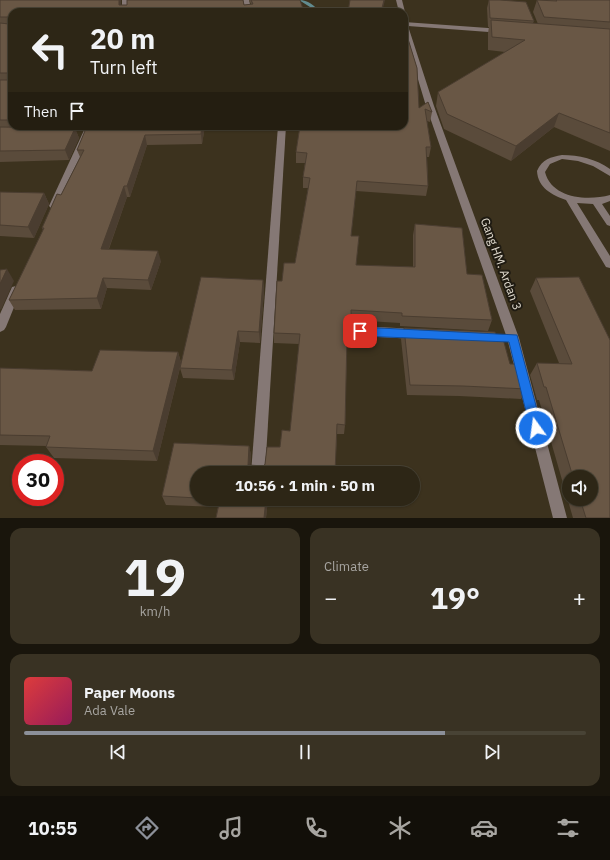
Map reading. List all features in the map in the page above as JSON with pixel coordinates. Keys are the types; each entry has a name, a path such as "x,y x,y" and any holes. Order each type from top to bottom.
{"street":[{"path":"408,24 506,31"},
{"name":"Gang HM. Ardan 3","path":"408,37 430,106 513,338 560,518"},
{"path":"50,213 81,135 86,130"},
{"path":"258,466 282,130"},
{"path":"610,174 594,163 582,159 559,158 549,161 543,165 541,172 542,179 548,186 557,193 570,199 583,202 596,202 610,198"},
{"path":"570,199 610,264"},
{"path":"596,202 610,224"},
{"path":"0,327 19,284"},
{"path":"360,331 429,334"},
{"path":"498,338 513,338"}],"building":[{"path":"0,0 119,0 119,5 127,5 127,0 243,0 244,5 253,4 251,0 300,0 303,8 8,8 8,17 0,17"},
{"path":"350,0 384,0 382,8 349,8"},
{"path":"489,0 526,2 534,21 490,18"},
{"path":"537,0 610,0 610,22 544,17"},
{"path":"491,20 610,29 610,133 559,113 516,146 447,114 438,92 525,40 492,37"},
{"path":"0,23 8,24 8,73 0,73"},
{"path":"408,39 417,68 419,108 428,102 432,112 425,109 431,147 426,147 428,186 357,181 351,236 359,236 356,265 415,267 415,224 462,228 467,274 482,275 492,320 402,316 402,313 351,310 352,336 347,336 345,425 337,424 335,466 264,466 267,447 280,447 282,430 290,431 300,334 274,333 277,281 282,281 284,263 295,263 310,178 303,177 307,153 296,152 299,130 408,130"},
{"path":"0,80 8,80 8,120 0,120"},
{"path":"0,127 8,127 8,130 74,130 65,150 0,151"},
{"path":"85,130 202,130 201,134 145,135 127,186 124,186 101,249 158,251 148,280 103,278 97,298 9,300 44,228 42,228 57,194 61,195 84,150 77,150"},
{"path":"0,192 44,193 28,227 0,225"},
{"path":"7,269 0,284 0,270"},
{"path":"201,277 263,280 259,332 238,331 232,370 180,368"},
{"path":"579,277 610,340 610,518 586,518 582,506 598,506 598,470 571,470 546,387 544,387 537,363 572,364 536,278"},
{"path":"404,328 495,332 496,335 502,335 510,364 520,364 527,389 410,385"},
{"path":"100,350 178,352 153,451 46,447 50,436 0,435 0,368 92,371"},
{"path":"174,443 249,446 248,465 264,466 190,466 190,498 162,496"},
{"path":"219,506 265,506 264,518 216,518"}],"waterway":[{"path":"301,0 314,8"}],"route":[{"path":"360,331 513,338 536,428"}]}
